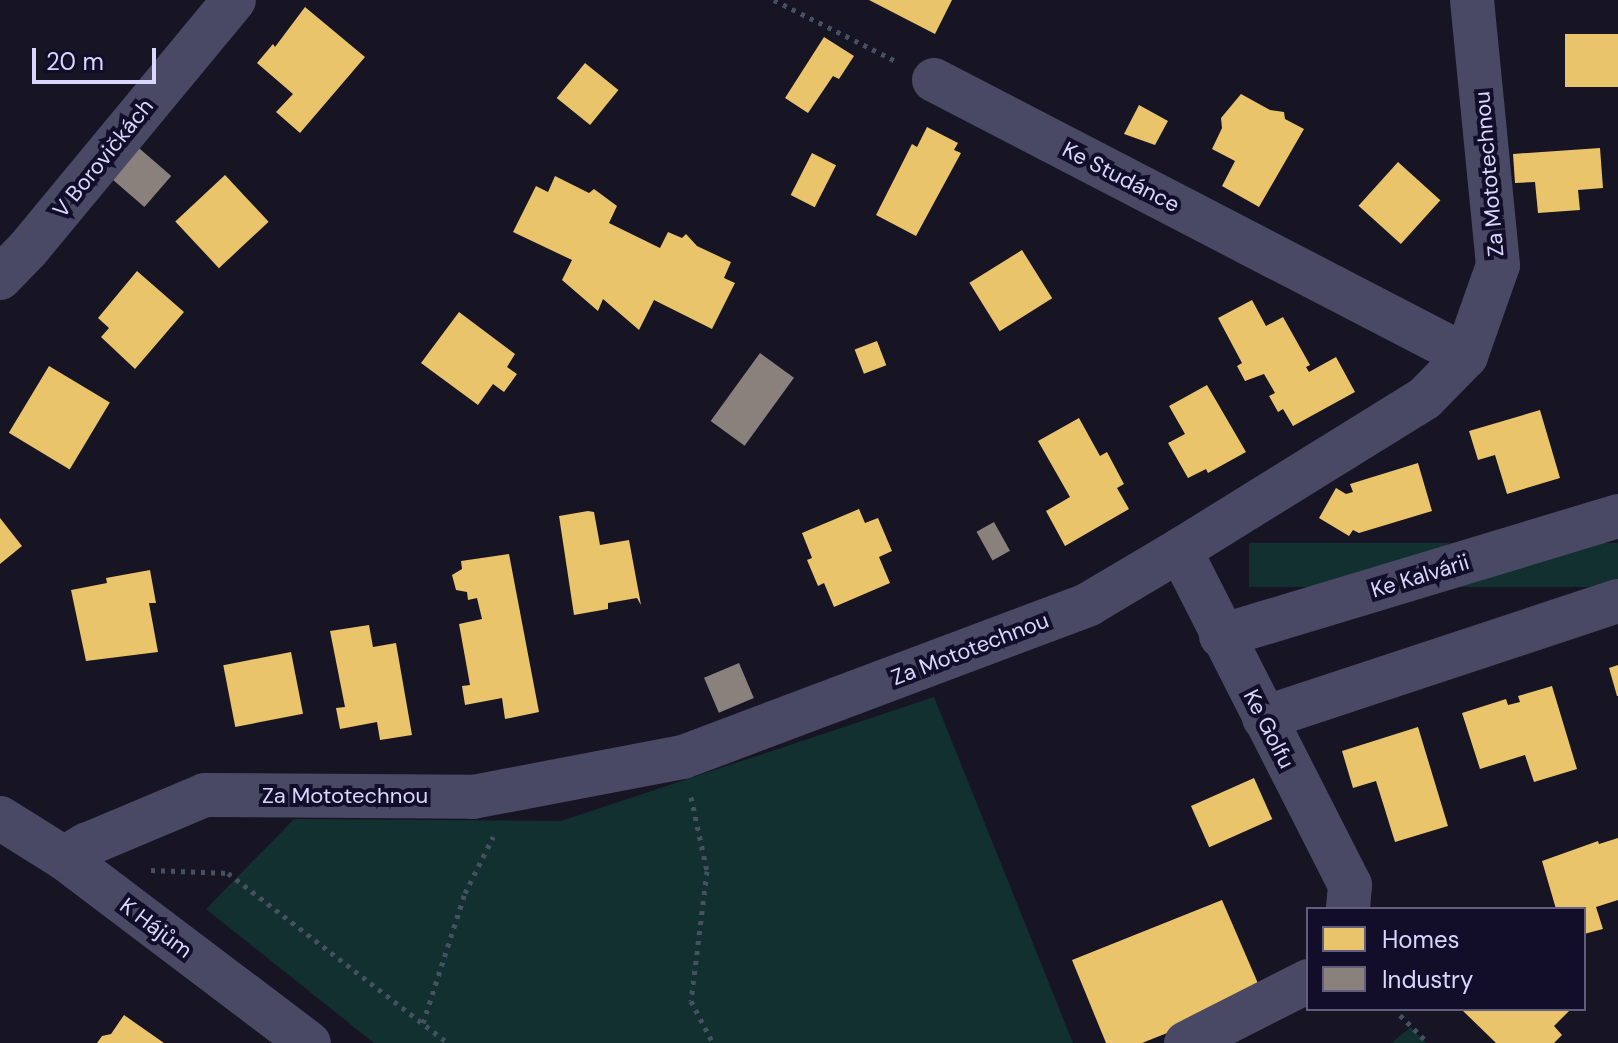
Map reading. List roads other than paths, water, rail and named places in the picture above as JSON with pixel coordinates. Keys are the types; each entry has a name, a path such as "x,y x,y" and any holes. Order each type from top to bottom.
{"street":[{"name":"V Borovičkách","path":"0,278 28,249 234,0"},
{"name":"Za Mototechnou","path":"75,852 205,795 473,797 683,757 1089,604 1180,550 1425,398 1466,356 1498,265 1472,0"},
{"name":"Ke Studánce","path":"934,80 1466,356"},
{"name":"Ke Kalvárii","path":"1221,636 1618,516"},
{"name":"Ke Golfu","path":"1180,550 1350,885 1348,907"},
{"path":"1264,718 1618,601"},
{"name":"K Hájům","path":"0,818 75,852 309,1043"},
{"path":"1186,1043 1299,987"}]}
